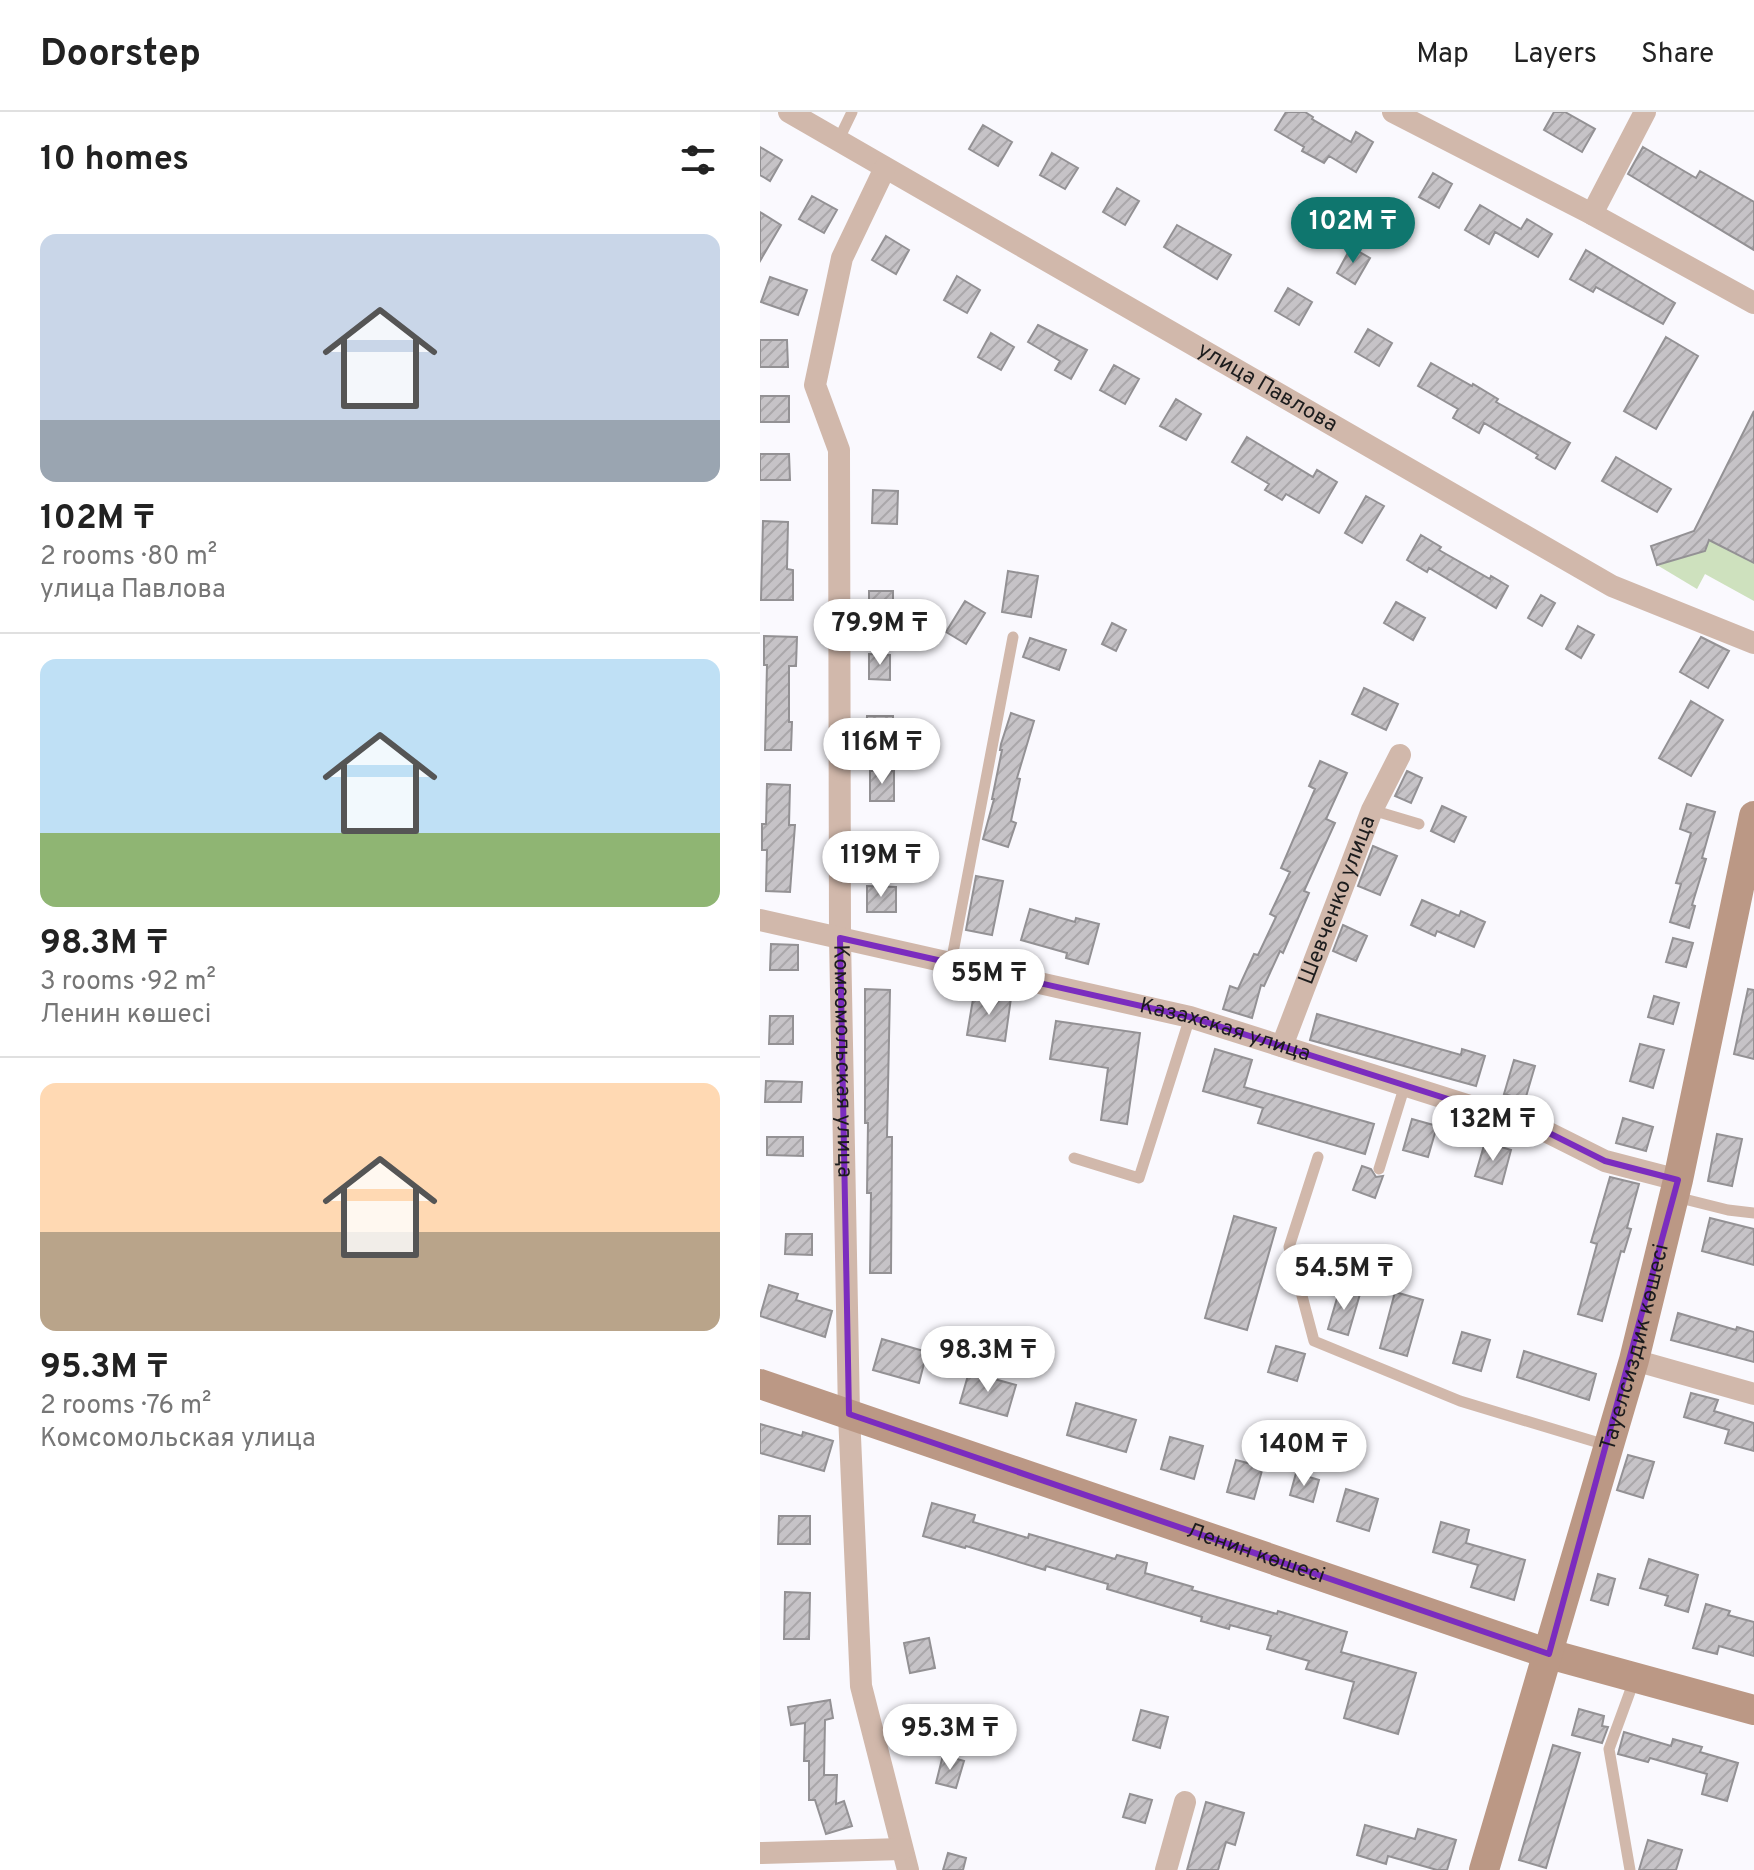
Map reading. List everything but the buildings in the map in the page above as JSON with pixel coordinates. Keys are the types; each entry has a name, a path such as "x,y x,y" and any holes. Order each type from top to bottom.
{"street":[{"name":"улица Павлова","path":"789,112 1612,586 1754,643"},
{"path":"1393,112 1592,214 1754,303"},
{"path":"1592,214 1645,112"},
{"name":"Комсомольская улица","path":"885,168 842,258 815,385 839,450 840,938 849,1414 861,1686 905,1859"},
{"name":"Шевченко улица","path":"1282,1046 1372,810 1400,755"},
{"name":"Тауелсиздик көшесі","path":"1484,1870 1634,1360 1676,1189 1754,816"},
{"name":"Казахская улица","path":"760,920 1190,1017 1539,1128 1605,1161 1676,1189"},
{"path":"1634,1360 1754,1394"},
{"name":"Ленин көшесі","path":"760,1384 1549,1654 1754,1710"},
{"path":"1166,1870 1185,1802"},
{"path":"760,1853 905,1859"}],"lane":[{"path":"838,141 852,112"},
{"path":"951,963 1013,637"},
{"path":"1372,810 1419,824"},
{"path":"1074,1158 1139,1178 1190,1017"},
{"path":"1379,1169 1405,1085"},
{"path":"1318,1157 1289,1247 1314,1341 1460,1401 1610,1447"},
{"path":"1676,1189 1728,1210 1754,1213"},
{"path":"1630,1870 1609,1749 1635,1678"}],"highlighted area":[{"path":"840,938 1190,1017 1539,1128 1605,1161 1678,1180 1549,1654 849,1414"}],"green space":[{"path":"1709,540 1754,563 1754,601 1705,574 1697,589 1657,565 1704,551"}]}
